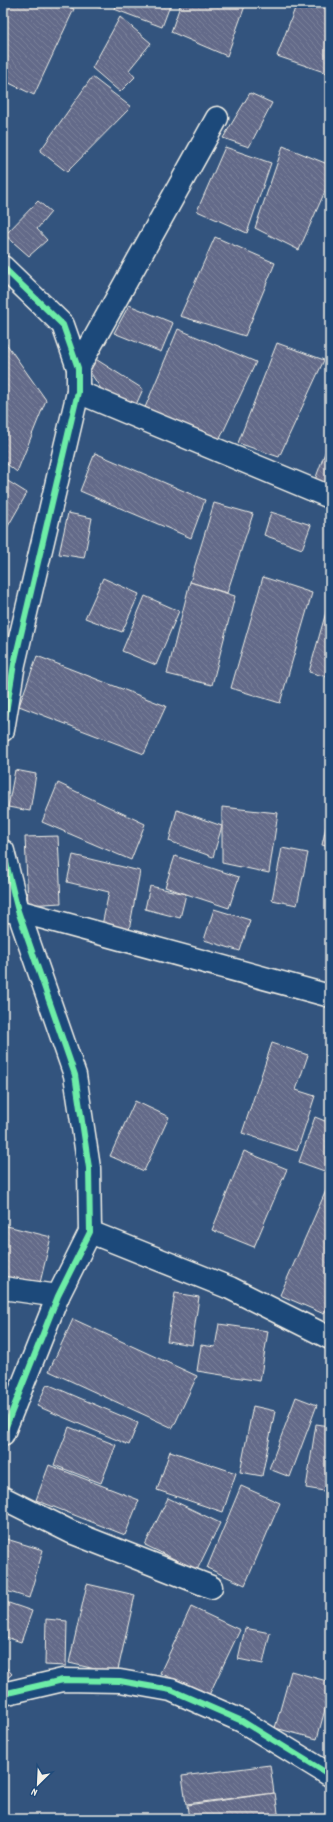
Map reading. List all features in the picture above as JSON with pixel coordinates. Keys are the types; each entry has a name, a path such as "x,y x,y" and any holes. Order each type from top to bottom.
{"street":[{"path":"78,368 217,118"},
{"path":"3,267 63,325 78,368 78,392 14,664 3,730"},
{"path":"78,392 330,497"},
{"path":"3,850 10,911 75,1074 89,1168 90,1232 58,1296 3,1434"},
{"path":"10,911 330,996"},
{"path":"90,1232 230,1288 330,1338"},
{"path":"3,1288 58,1296"},
{"path":"3,1498 71,1532 211,1587"},
{"path":"3,1694 62,1680 120,1681 171,1690 242,1721 330,1775"}],"building":[{"path":"3,3 60,3 74,9 34,95 3,80"},
{"path":"87,3 103,3 101,8"},
{"path":"116,3 171,3 162,27 114,9"},
{"path":"181,3 246,3 227,56 171,32"},
{"path":"297,3 330,3 330,74 277,56"},
{"path":"120,17 151,43 129,70 135,77 120,92 92,68"},
{"path":"92,77 131,107 67,172 40,151"},
{"path":"250,93 272,103 249,147 223,138"},
{"path":"283,146 330,165 330,180 299,250 255,228"},
{"path":"225,147 271,163 247,233 197,211"},
{"path":"38,201 51,212 37,229 47,240 29,256 5,235"},
{"path":"215,237 275,263 245,336 180,316"},
{"path":"129,305 173,323 161,352 114,333"},
{"path":"178,329 256,362 218,443 144,410"},
{"path":"3,339 46,400 17,472 3,461"},
{"path":"277,343 324,360 279,457 238,443"},
{"path":"94,358 143,389 135,407 103,392 88,369"},
{"path":"330,439 330,495 312,488"},
{"path":"95,453 205,500 191,538 80,491"},
{"path":"3,478 27,493 3,535"},
{"path":"214,503 253,514 227,593 190,582"},
{"path":"271,512 311,525 302,549 264,535"},
{"path":"68,513 92,518 84,558 59,554"},
{"path":"263,577 312,593 280,703 231,688"},
{"path":"103,578 139,594 122,632 85,618"},
{"path":"190,582 235,596 212,685 167,674"},
{"path":"145,596 179,611 156,665 122,651"},
{"path":"330,598 330,678 309,672"},
{"path":"37,656 166,706 144,754 19,706"},
{"path":"15,770 36,774 30,811 8,807"},
{"path":"58,783 145,824 131,860 42,822"},
{"path":"222,807 278,813 269,873 222,863"},
{"path":"177,810 222,826 213,857 169,841"},
{"path":"326,827 330,828 330,847 322,845"},
{"path":"58,836 61,903 28,905 25,837"},
{"path":"282,848 308,853 297,905 272,900"},
{"path":"73,855 140,871 128,936 101,930 109,892 67,882"},
{"path":"175,856 239,877 229,908 165,887"},
{"path":"150,886 186,894 180,918 145,909"},
{"path":"214,909 250,920 240,951 204,940"},
{"path":"272,1043 308,1055 296,1090 315,1096 297,1151 242,1133"},
{"path":"135,1101 169,1117 144,1171 110,1156"},
{"path":"315,1117 330,1123 330,1173 299,1162"},
{"path":"244,1151 287,1169 254,1247 212,1230"},
{"path":"328,1186 330,1187 330,1302 324,1314 280,1295"},
{"path":"3,1225 51,1237 38,1291 3,1283"},
{"path":"175,1293 199,1297 192,1345 167,1341"},
{"path":"73,1319 197,1376 173,1428 49,1371"},
{"path":"219,1324 268,1331 260,1381 197,1371 201,1345 215,1347"},
{"path":"47,1384 138,1423 129,1445 37,1406"},
{"path":"296,1397 317,1405 290,1477 269,1469"},
{"path":"253,1406 275,1411 262,1476 240,1472"},
{"path":"316,1424 330,1426 330,1492 306,1488"},
{"path":"69,1427 116,1445 101,1483 54,1465"},
{"path":"170,1451 236,1473 223,1512 157,1490"},
{"path":"49,1465 139,1500 125,1535 36,1500"},
{"path":"241,1486 280,1503 245,1585 207,1568"},
{"path":"168,1498 220,1523 197,1570 145,1545"},
{"path":"3,1538 43,1550 29,1598 3,1590"},
{"path":"87,1584 135,1595 117,1674 69,1663"},
{"path":"3,1601 32,1611 21,1642 3,1636"},
{"path":"191,1607 240,1630 209,1695 160,1673"},
{"path":"46,1619 67,1621 66,1666 45,1665"},
{"path":"245,1628 270,1633 263,1664 238,1659"},
{"path":"3,1664 12,1674 3,1682"},
{"path":"291,1671 330,1682 330,1691 317,1739 275,1728"},
{"path":"270,1765 274,1793 186,1804 182,1776"},
{"path":"275,1793 279,1819 189,1819 187,1805"}],"cycle path":[{"path":"3,267 63,325 78,368 78,392 14,664 3,730"},
{"path":"3,851 18,911 75,1075 89,1168 90,1232 58,1296 3,1434"},
{"path":"3,1694 63,1680 120,1681 171,1690 242,1721 330,1775"}]}
